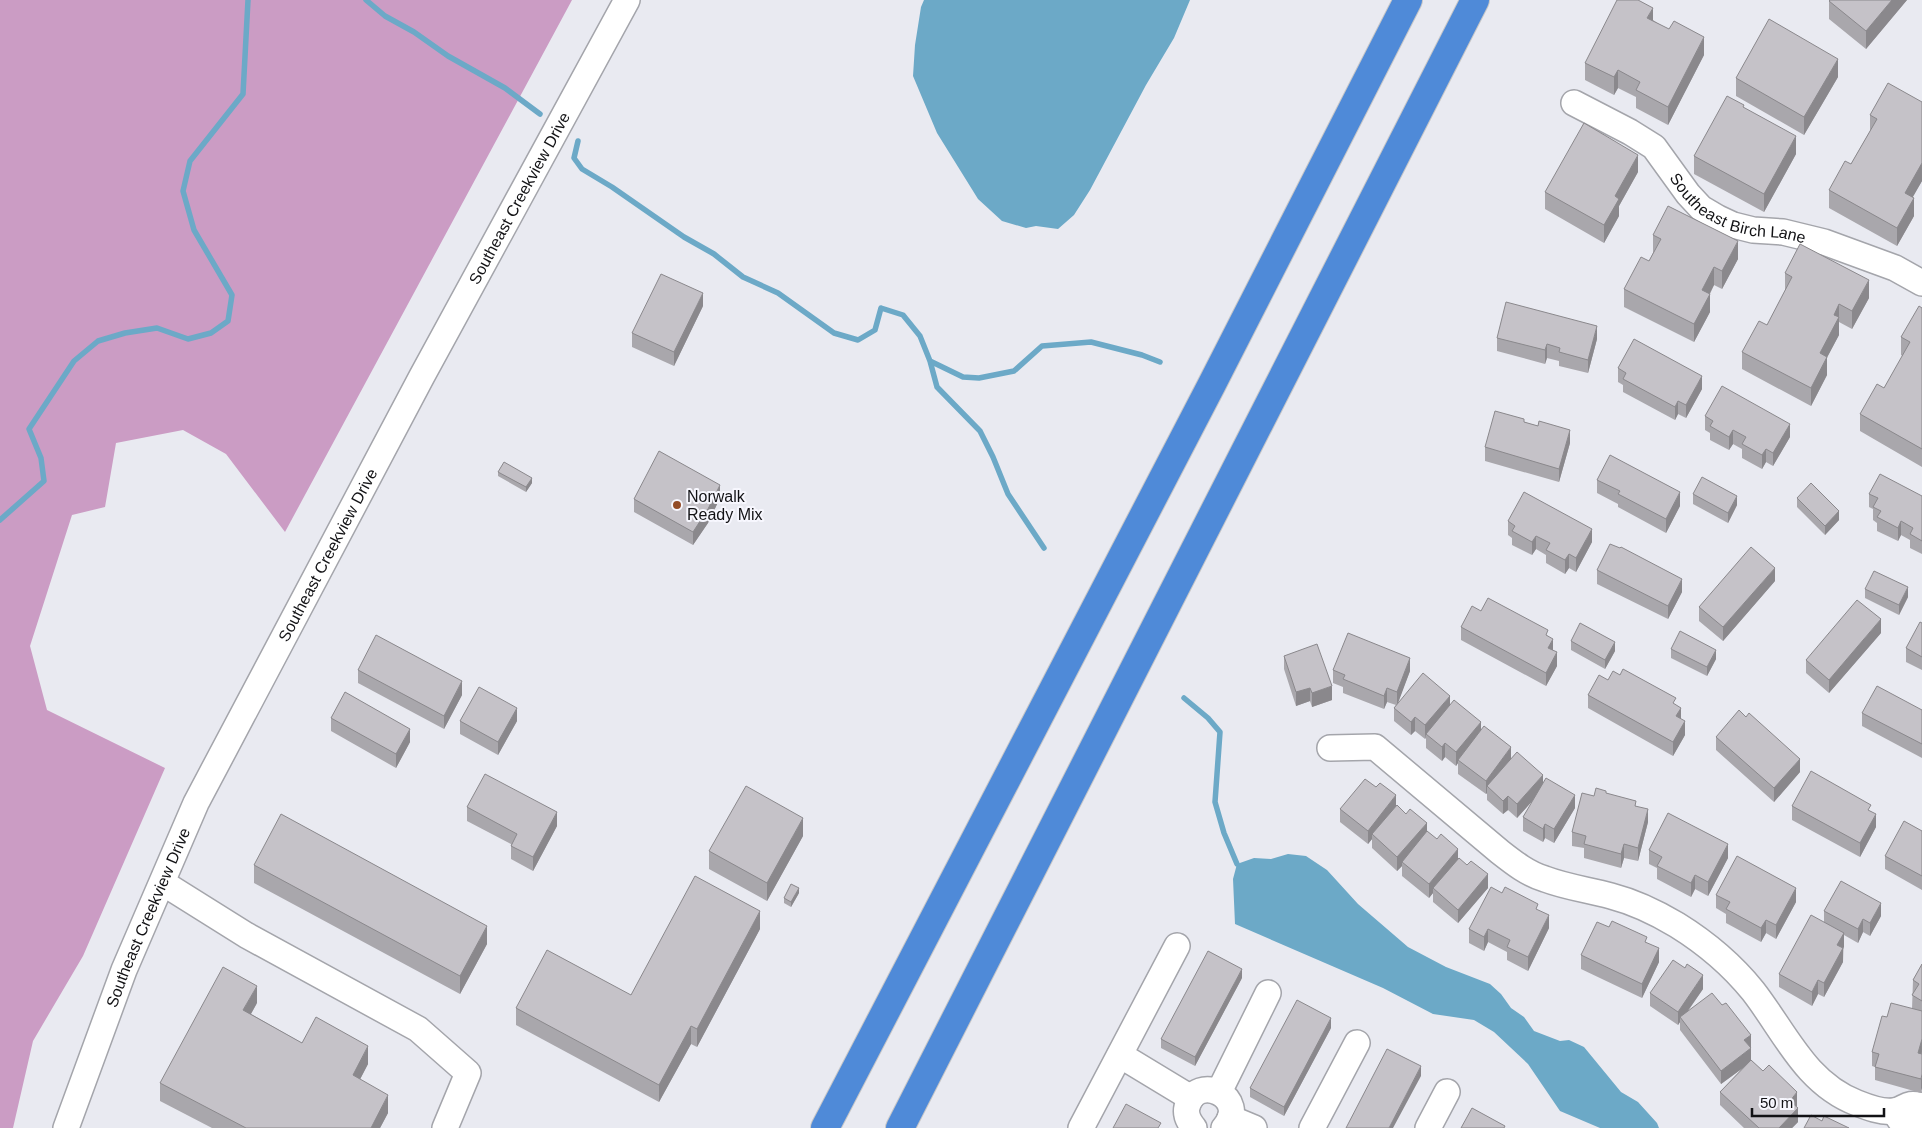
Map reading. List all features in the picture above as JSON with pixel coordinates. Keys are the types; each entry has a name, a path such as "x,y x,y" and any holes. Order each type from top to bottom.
{"highway":[{"path":"825,1128 1212,384 1408,0"},
{"path":"900,1128 1475,0"}],"street":[{"name":"Southeast Creekview Drive","path":"66,1128 124,970 196,803 422,376 626,0"},
{"name":"Southeast Birch Lane","path":"1574,103 1630,132 1654,147 1688,194 1701,208 1718,218 1753,230 1783,232 1824,242 1895,268 1922,283"},
{"path":"1330,748 1375,747 1521,868 1544,879 1638,906 1676,924 1703,942 1730,965 1753,992 1805,1065 1826,1084 1855,1102 1874,1109 1894,1111 1914,1104 1922,1106"},
{"path":"163,883 246,935 418,1029 468,1073 445,1128"},
{"path":"1081,1128 1177,946"},
{"path":"1219,1092 1268,993"},
{"path":"1312,1128 1357,1043"},
{"path":"1120,1055 1191,1098"},
{"path":"1194,1128 1187,1112 1191,1098 1196,1093 1206,1090 1219,1092 1229,1102 1231,1112 1227,1123 1254,1128"},
{"path":"1428,1128 1447,1092"},
{"path":"1894,1111 1900,1120 1918,1128"}],"shaded area":[{"path":"0,0 572,0 285,532 226,454 183,430 116,443 105,507 72,515 30,646 47,710 165,768 83,956 33,1041 13,1128 0,1128"}],"water":[{"path":"924,0 1190,0 1174,38 1146,85 1090,190 1074,215 1058,229 1036,226 1026,228 1002,221 978,199 937,133 913,76 915,45 921,7"},
{"path":"1288,854 1306,856 1327,870 1358,904 1408,947 1446,967 1490,984 1501,994 1511,1008 1524,1017 1534,1031 1560,1041 1569,1040 1584,1047 1621,1092 1638,1102 1657,1123 1659,1128 1600,1128 1560,1111 1528,1064 1494,1032 1474,1020 1433,1014 1383,988 1235,924 1233,879 1237,864 1254,858 1271,859"}],"building":[{"path":"1617,0 1638,0 1653,8 1647,18 1669,29 1674,21 1704,37 1668,107 1636,90 1640,82 1618,70 1614,77 1585,63"},
{"path":"1830,0 1892,0 1866,31"},
{"path":"1769,19 1838,59 1804,117 1736,78"},
{"path":"1888,83 1922,102 1922,163 1905,193 1914,198 1897,228 1829,190 1845,161 1851,164 1877,119 1870,115"},
{"path":"1727,96 1796,136 1764,194 1694,156"},
{"path":"1584,123 1638,155 1615,196 1619,199 1604,225 1545,192"},
{"path":"1668,206 1738,241 1722,271 1714,267 1702,290 1710,294 1694,324 1624,289 1641,257 1649,261 1661,239 1653,235"},
{"path":"1800,244 1869,280 1852,311 1839,304 1834,315 1839,317 1820,353 1827,357 1811,388 1742,352 1759,321 1767,325 1792,277 1785,273"},
{"path":"661,274 703,293 674,352 632,333"},
{"path":"1506,302 1597,326 1588,360 1559,352 1560,348 1547,344 1545,350 1497,338"},
{"path":"1919,306 1922,308 1922,449 1860,414 1877,384 1884,388 1910,342 1901,337"},
{"path":"1634,339 1702,376 1686,405 1678,401 1675,407 1623,379 1626,373 1618,368"},
{"path":"1722,386 1790,424 1773,453 1766,449 1762,455 1742,444 1746,437 1733,430 1729,437 1710,426 1713,421 1705,416"},
{"path":"1495,411 1524,419 1524,422 1538,426 1539,421 1570,430 1559,469 1485,447"},
{"name":"Norwalk Ready Mix","path":"659,451 720,485 708,509 693,532 634,499"},
{"path":"1610,455 1680,492 1666,519 1618,494 1620,491 1597,480"},
{"path":"504,462 532,478 526,487 498,472"},
{"path":"1880,474 1922,496 1922,541 1910,534 1913,528 1901,521 1898,528 1877,517 1881,511 1873,507 1878,498 1869,494"},
{"path":"1702,477 1737,496 1728,513 1693,494"},
{"path":"1811,483 1839,511 1825,526 1797,498"},
{"path":"1524,492 1592,529 1576,558 1569,554 1565,560 1546,550 1550,543 1536,536 1532,542 1512,531 1515,526 1508,521"},
{"path":"1610,544 1621,547 1682,579 1668,606 1597,570"},
{"path":"1751,547 1775,568 1723,627 1699,607"},
{"path":"1874,571 1908,587 1899,605 1865,589"},
{"path":"1488,598 1548,630 1546,635 1553,639 1548,648 1557,652 1546,673 1461,627 1472,606 1481,611"},
{"path":"1857,600 1881,619 1829,680 1806,660"},
{"path":"1920,622 1922,623 1922,657 1906,648"},
{"path":"1580,623 1615,642 1605,660 1571,641"},
{"path":"1680,631 1716,650 1707,667 1671,649"},
{"path":"1348,633 1410,658 1397,692 1387,688 1384,696 1343,679 1345,675 1333,670"},
{"path":"376,635 462,681 444,716 358,670"},
{"path":"1317,644 1332,686 1312,693 1310,688 1296,692 1284,656"},
{"path":"1623,669 1676,698 1673,703 1681,708 1676,716 1685,721 1673,742 1588,695 1599,675 1608,680 1613,671 1620,675"},
{"path":"1423,673 1450,696 1425,725 1415,717 1411,722 1394,708"},
{"path":"1877,686 1922,710 1922,744 1862,713"},
{"path":"479,687 517,708 498,742 460,721"},
{"path":"345,692 410,729 396,754 331,718"},
{"path":"1454,700 1481,722 1456,752 1445,743 1442,747 1426,734"},
{"path":"1739,710 1746,717 1749,713 1800,759 1774,788 1716,737"},
{"path":"1484,726 1511,747 1486,781 1458,760"},
{"path":"1517,752 1543,775 1517,804 1508,796 1503,801 1487,786"},
{"path":"1811,771 1871,805 1868,810 1876,814 1860,843 1792,806"},
{"path":"485,774 557,812 533,857 511,846 517,834 467,807"},
{"path":"1546,778 1575,795 1554,829 1545,824 1543,829 1523,817"},
{"path":"1365,779 1376,787 1380,783 1396,795 1368,831 1340,809"},
{"path":"746,786 803,818 767,883 709,851"},
{"path":"1596,788 1606,791 1606,793 1636,801 1635,806 1648,809 1638,848 1624,844 1621,854 1584,844 1586,836 1572,832 1582,793 1594,796"},
{"path":"1397,805 1406,814 1410,809 1427,823 1397,857 1372,834"},
{"path":"1668,813 1728,844 1708,882 1695,875 1691,883 1657,866 1662,857 1649,850"},
{"path":"281,814 487,926 460,976 254,865"},
{"path":"1904,821 1922,831 1922,876 1885,856"},
{"path":"1427,831 1437,839 1441,834 1458,849 1429,884 1402,862"},
{"path":"1737,856 1796,888 1776,925 1766,920 1761,928 1726,909 1730,902 1716,895"},
{"path":"1459,858 1467,865 1471,861 1488,874 1458,910 1433,888"},
{"path":"695,876 760,911 697,1029 691,1026 659,1085 516,1008 547,950 631,995"},
{"path":"1841,881 1881,903 1870,923 1863,919 1858,929 1824,911"},
{"path":"791,884 799,888 791,902 784,898"},
{"path":"1491,887 1502,893 1505,887 1538,904 1536,909 1549,915 1528,957 1507,947 1510,940 1488,929 1484,937 1469,929"},
{"path":"1811,915 1844,933 1837,945 1843,948 1824,983 1818,980 1812,992 1779,974"},
{"path":"1612,921 1647,937 1645,942 1659,948 1642,984 1581,955 1597,922 1609,927"},
{"path":"1208,951 1242,969 1195,1057 1161,1039"},
{"path":"1673,960 1685,968 1687,964 1703,975 1678,1012 1650,993"},
{"path":"1922,964 1922,1001 1912,995 1919,984 1913,980"},
{"path":"223,967 257,986 243,1010 302,1043 316,1017 368,1046 353,1075 388,1095 371,1128 246,1128 160,1083"},
{"path":"1712,993 1722,1005 1726,1003 1751,1035 1744,1040 1751,1048 1721,1071 1680,1017"},
{"path":"1297,1000 1331,1018 1284,1107 1250,1088"},
{"path":"1891,1003 1922,1011 1922,1039 1918,1053 1922,1054 1921,1079 1875,1067 1879,1054 1872,1052 1882,1016 1887,1017"},
{"path":"1387,1049 1421,1066 1389,1128 1346,1128"},
{"path":"1751,1060 1763,1071 1769,1065 1797,1092 1790,1101 1798,1108 1779,1128 1759,1128 1720,1092"},
{"path":"1126,1104 1161,1123 1158,1128 1113,1128"},
{"path":"1472,1108 1505,1126 1504,1128 1461,1128"},
{"path":"1811,1115 1822,1121 1824,1116 1849,1128 1804,1128"}],"waterway":[{"path":"0,520 44,481 41,458 29,429 74,361 98,341 125,333 157,328 188,339 211,333 228,321 232,295 194,230 183,191 190,161 243,94 248,0"},
{"path":"366,0 385,16 414,32 448,56 505,88 540,114"},
{"path":"578,141 574,158 582,169 612,187 684,237 714,254 743,277 778,293 834,333 858,340 875,330 881,308 903,315 920,336 930,361 937,387 980,431 1008,494 1044,548"},
{"path":"930,361 963,377 979,378 1014,371 1042,346 1091,342 1142,355 1160,362"},
{"path":"1184,698 1208,718 1220,732 1215,802 1224,833 1237,864"}],"place":[{"name":"Norwalk Ready Mix","path":"677,505"}]}
